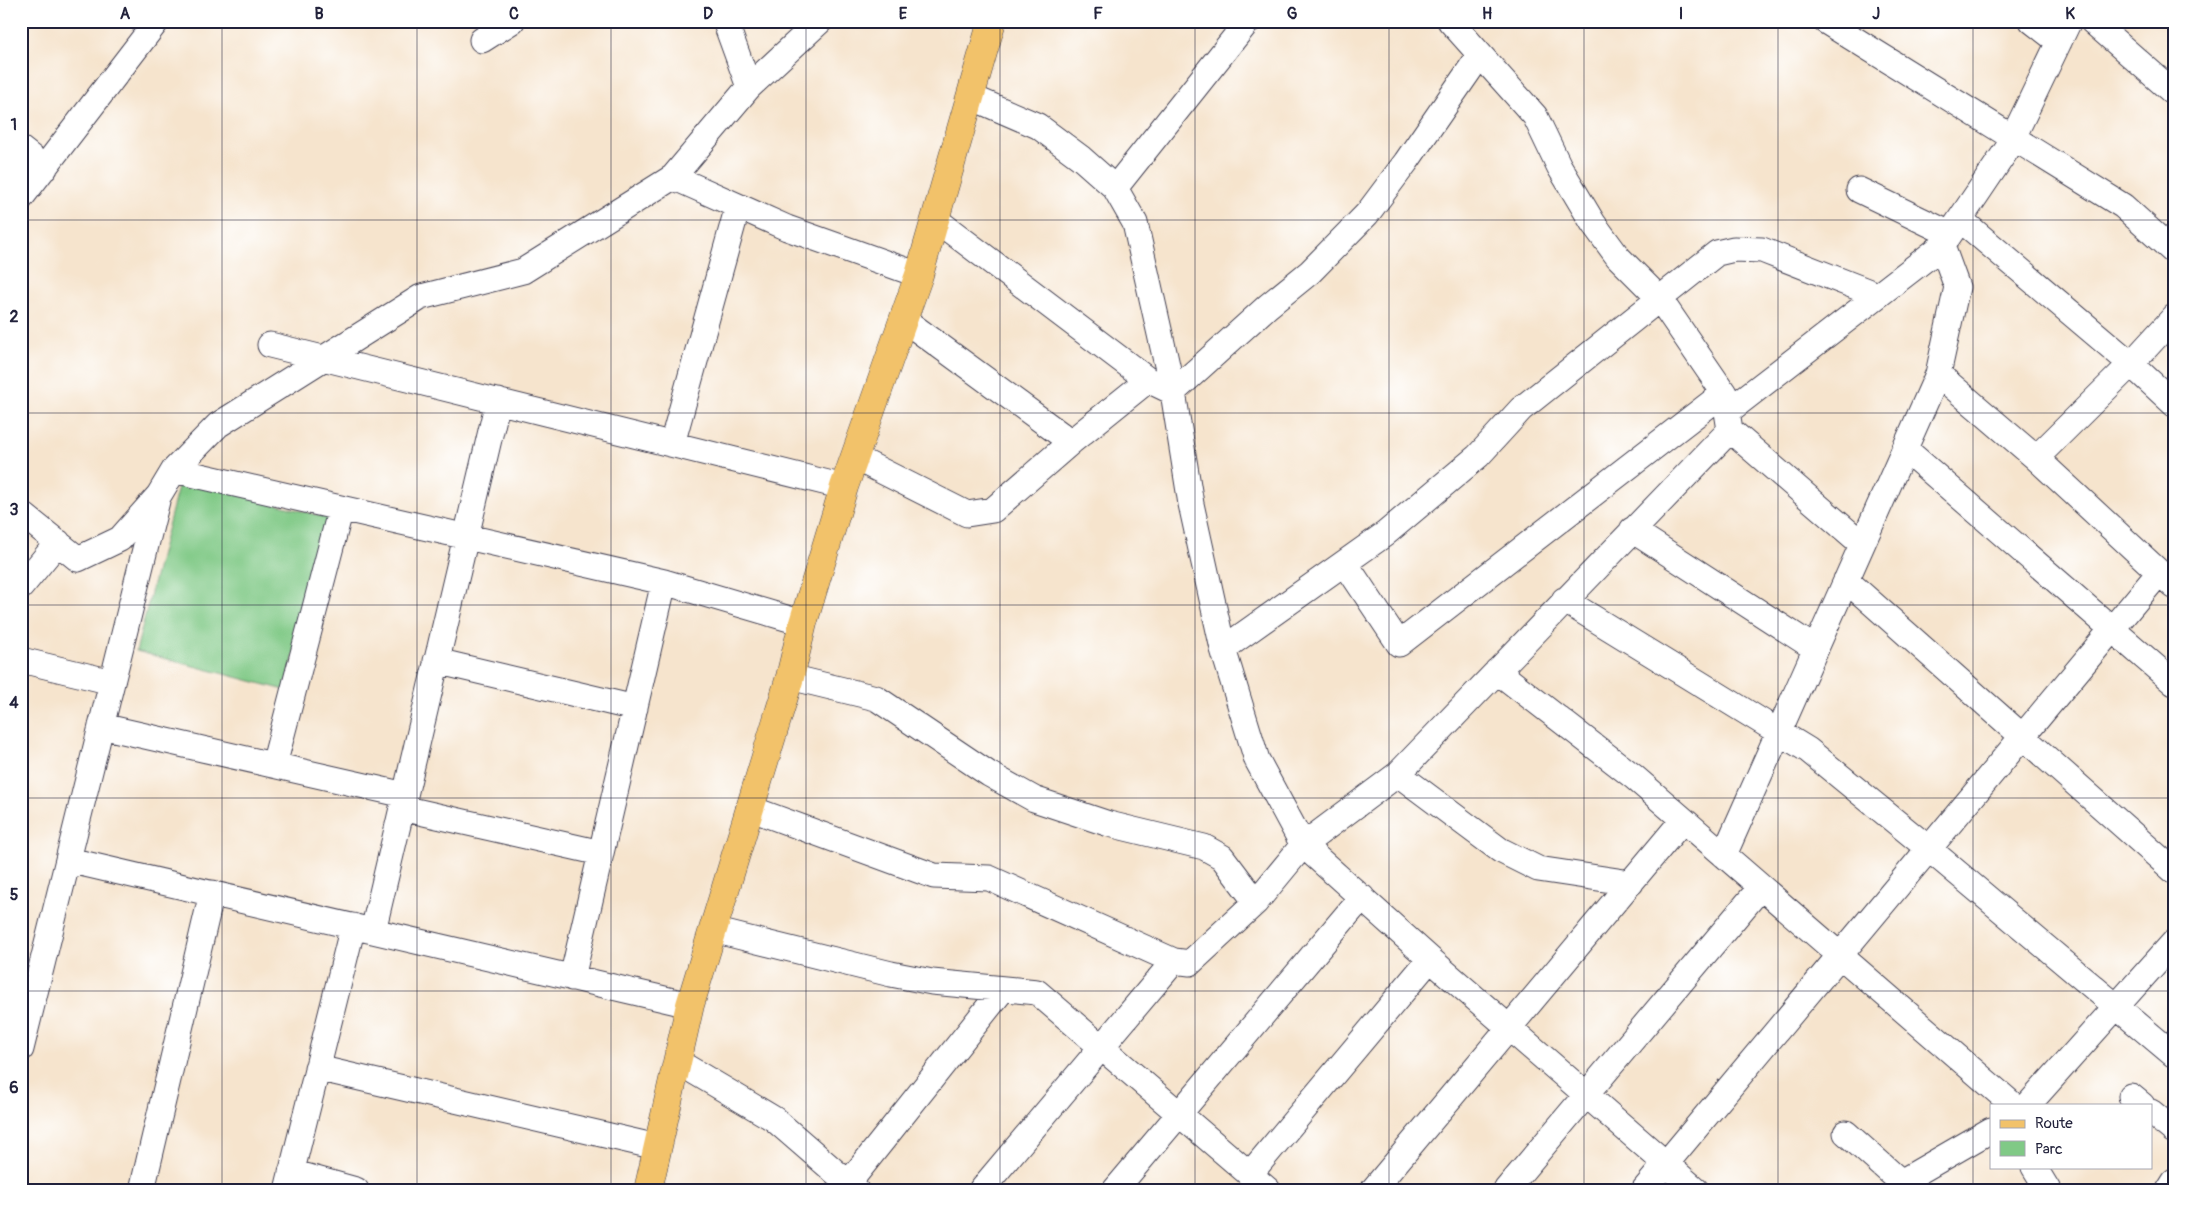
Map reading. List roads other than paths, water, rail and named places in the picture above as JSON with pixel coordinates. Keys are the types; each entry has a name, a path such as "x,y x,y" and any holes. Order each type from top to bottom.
{"main road":[{"path":"648,1190 690,1005 790,677 844,487 856,458 919,275 992,21"}],"street":[{"path":"21,198 157,21"},
{"path":"482,40 512,21"},
{"path":"725,21 750,87"},
{"path":"21,512 78,559 120,539 159,495 174,470 218,425 421,297 523,271 674,177 750,87 820,21"},
{"path":"1115,188 1248,21"},
{"path":"1450,21 1534,116 1559,166 1593,223 1618,257 1659,298 1727,412 1862,544"},
{"path":"1825,21 2123,206 2174,252"},
{"path":"1345,563 1399,644 1727,412 1877,295 1951,233 2008,148 2064,32 2032,21"},
{"path":"2092,21 2174,93"},
{"path":"1173,392 1268,306 1310,272 1367,214 1406,162 1480,55"},
{"path":"971,97 1038,126 1081,158 1115,188 1135,223 1173,392 1191,504 1223,649 1257,760 1303,845 1430,959 1696,1190"},
{"path":"21,149 45,168"},
{"path":"674,177 787,228 919,275"},
{"path":"1859,190 1951,233 2130,364 2174,404"},
{"path":"672,444 738,206"},
{"path":"935,219 1148,380 1173,392"},
{"path":"1724,855 1938,374 1957,287 1951,233"},
{"path":"1223,649 1386,534 1478,456 1521,409 1717,253 1734,249 1762,250 1877,295"},
{"path":"2036,458 2174,317"},
{"path":"903,319 1071,442"},
{"path":"270,345 844,487"},
{"path":"1644,1190 2112,629 2166,580 2036,458 1938,374"},
{"path":"856,458 967,514 993,510 1071,442 1148,380"},
{"path":"356,1190 289,1181 317,1068 403,802 498,401"},
{"path":"749,808 934,876 989,878 1174,961 1190,963 1256,902 1303,845 1398,774 1632,530 1727,412"},
{"path":"1905,449 2173,680"},
{"path":"174,470 664,582 804,623"},
{"path":"21,1049 159,495"},
{"path":"274,765 341,508"},
{"path":"1632,530 1816,649"},
{"path":"21,587 58,542"},
{"path":"1846,580 2174,871"},
{"path":"572,978 664,582"},
{"path":"1564,600 1808,750 2174,1055"},
{"path":"21,660 112,682"},
{"path":"436,661 635,708"},
{"path":"1497,671 1634,777 2012,1104"},
{"path":"790,677 876,698 989,774 1034,799 1109,824 1204,847 1222,857 1256,902"},
{"path":"102,726 274,765 403,802 601,853"},
{"path":"1398,774 1500,850 1538,869 1631,883"},
{"path":"1372,1190 1683,820"},
{"path":"68,860 690,1005"},
{"path":"1506,1190 1761,887"},
{"path":"142,1190 212,893"},
{"path":"1116,1190 1362,897"},
{"path":"713,930 891,974 932,982 1037,992 1259,1182 1430,959"},
{"path":"2029,1104 2174,942"},
{"path":"981,1190 1174,961"},
{"path":"678,1062 774,1119 849,1188 1003,989"},
{"path":"317,1068 658,1147"},
{"path":"2152,1113 2174,1131"},
{"path":"1846,1133 1901,1186 1990,1131"},
{"path":"2035,1168 2048,1190"},
{"path":"2169,1190 2174,1182"}]}
